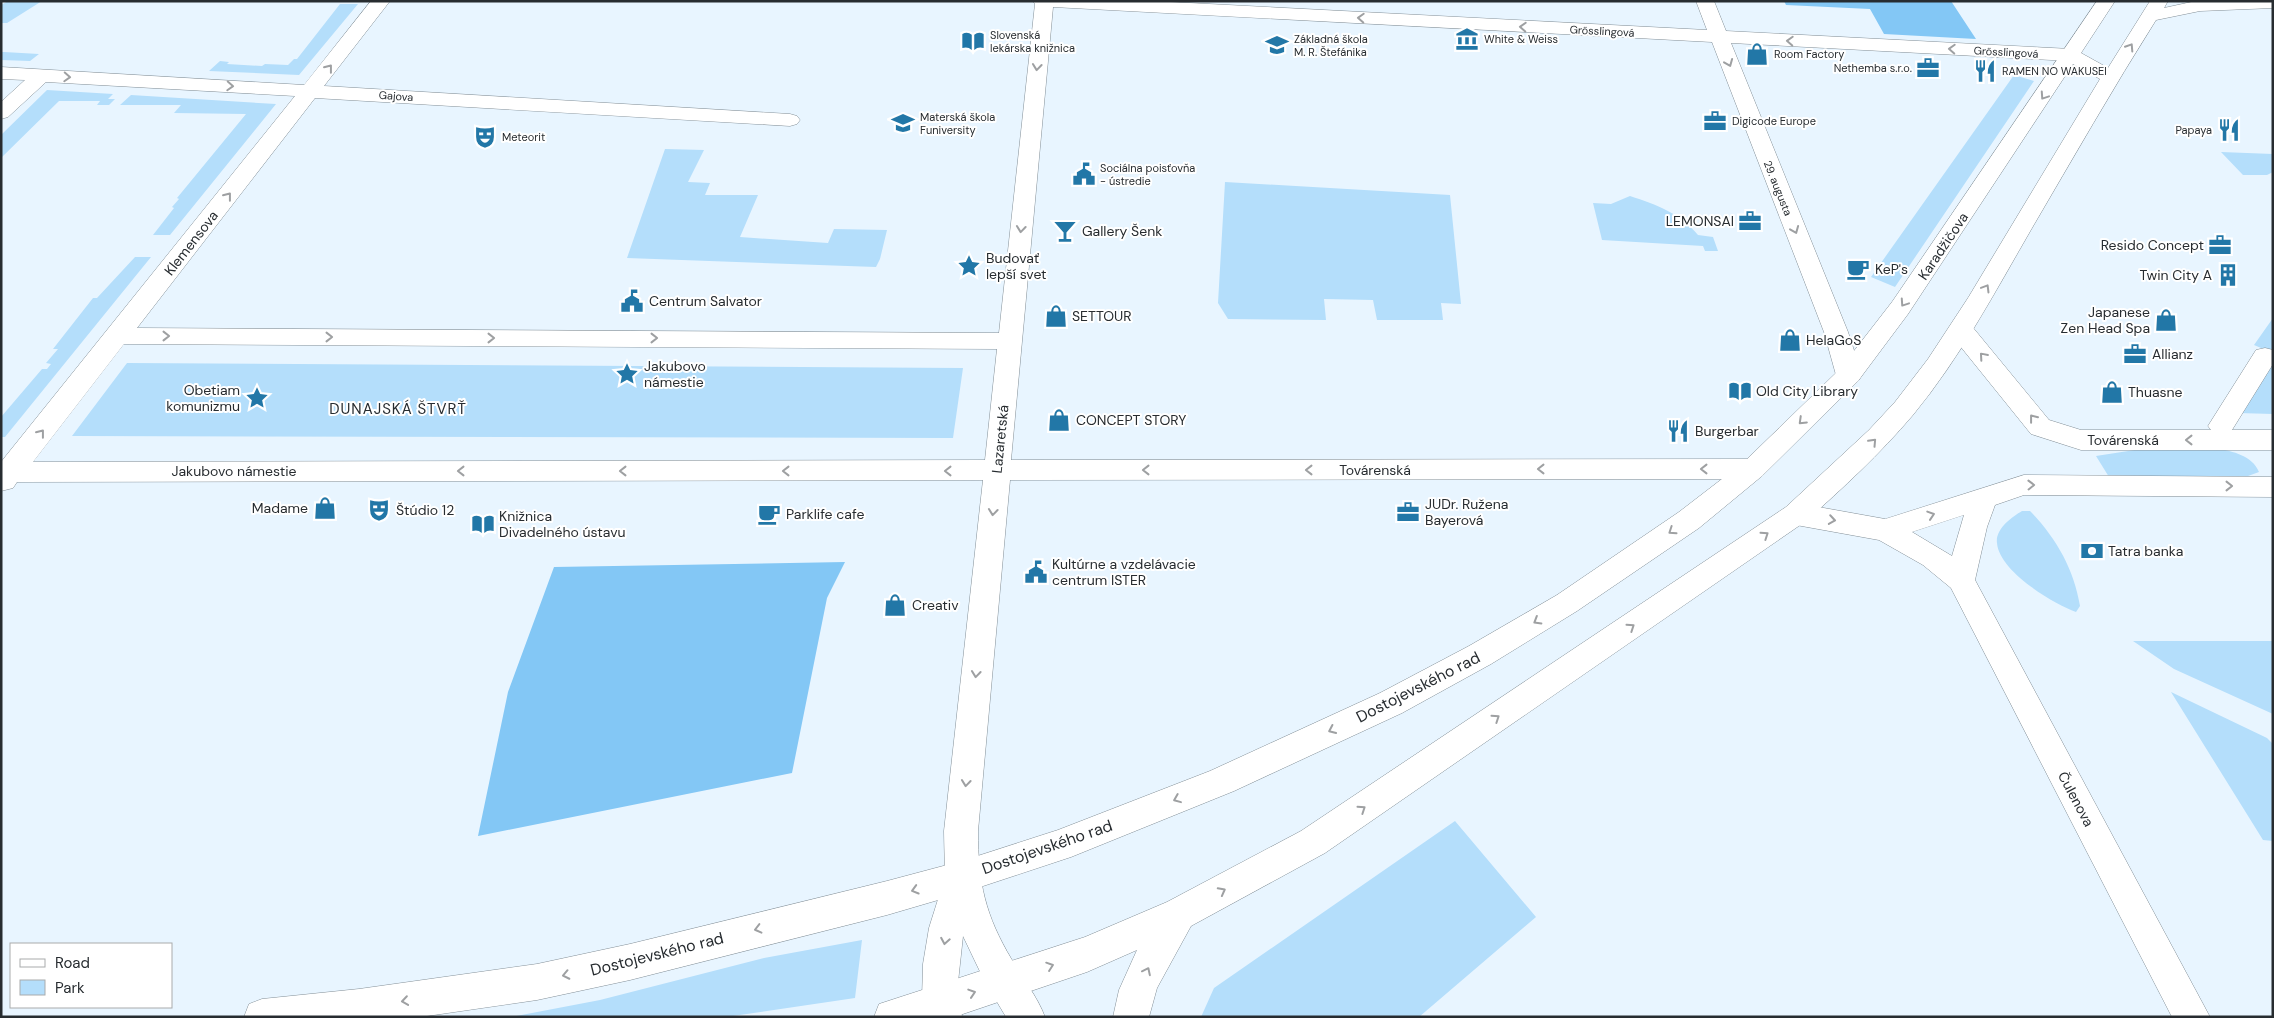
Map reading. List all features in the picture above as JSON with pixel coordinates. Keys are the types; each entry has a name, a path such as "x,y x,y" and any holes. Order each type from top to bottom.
{"street":[{"name":"Klemensova","path":"4,476 381,1"},
{"name":"Grösslingová","path":"1043,1 2071,56"},
{"name":"Lazaretská","path":"962,877 961,831 1043,1"},
{"name":"29. augusta","path":"1705,1 1836,332 1849,375"},
{"name":"Karadžičova","path":"1753,469 1849,375 1900,308 2071,56 2106,1"},
{"path":"892,1017 942,1010 1004,982 1087,954 1178,914 1313,842 1796,514 1839,477 1904,408 1961,330 2110,77 2154,9 2273,3"},
{"path":"2071,56 2110,77"},
{"name":"Gajova","path":"1,73 790,120"},
{"path":"1,113 40,76"},
{"name":"Továrenská","path":"1961,330 2040,427 2081,440 2273,440"},
{"path":"117,336 1010,341"},
{"path":"2221,426 2265,356"},
{"path":"2245,440 2273,462"},
{"name":"Továrenská","path":"997,470 1753,469"},
{"name":"Dostojevského rad","path":"262,1017 359,1007 537,982 630,962 887,898 962,877 1059,846 1222,781 1391,703 1480,655 1567,603 1688,520 1753,469"},
{"name":"Jakubovo námestie","path":"4,476 997,470"},
{"path":"1796,514 1885,530 2024,485 2273,486"},
{"path":"1962,580 1973,527 1984,497"},
{"name":"Čulenova","path":"1885,530 1933,556 1962,580 2192,1017"},
{"path":"962,877 972,916 986,950 1027,1017"},
{"path":"942,1010 941,960 949,918 962,877"},
{"path":"1131,1017 1132,1005 1147,970 1178,914"}],"green space":[{"path":"8,1 42,1 7,23 1,23 1,5"},
{"path":"340,4 358,4 299,75 209,71 220,61 229,62 227,64 288,65 294,59 297,59"},
{"path":"1,52 39,54 30,61 1,60"},
{"path":"2014,75 2034,81 1895,287 1871,277"},
{"path":"47,90 113,94 108,99 115,99 109,105 97,105 100,101 59,101 1,158 1,135"},
{"path":"131,95 276,104 170,235 153,235 174,208 172,207 179,199 177,198 246,114 174,113 181,105 120,105"},
{"path":"665,149 704,150 688,182 710,183 705,195 758,195 740,237 828,243 834,229 887,230 880,259 876,267 627,258"},
{"path":"2221,152 2273,154 2273,172 2267,175 2243,175"},
{"path":"1225,182 1450,195 1461,304 1441,303 1443,320 1377,320 1373,300 1324,299 1326,320 1228,319 1218,303"},
{"path":"1630,196 1659,206 1676,215 1698,235 1713,237 1718,251 1705,251 1703,246 1602,240 1593,203 1611,204"},
{"path":"135,257 151,257 5,437 1,437 1,417 42,369 47,369 51,364 46,363 58,349 53,349 93,298 97,298"},
{"path":"2273,318 2273,353 2254,345"},
{"path":"127,363 963,368 953,438 72,436"},
{"path":"2273,363 2273,414 2238,413"},
{"path":"2217,448 2247,458 2256,466 2259,472 2248,476 2109,477 2096,456 2141,449"},
{"path":"2022,511 2030,511 2056,543 2068,567 2077,592 2080,606 2076,612 2028,585 2007,564 2000,554 1997,538 2001,528"},
{"path":"2133,641 2273,641 2273,714 2174,669"},
{"path":"2171,692 2267,738 2273,744 2273,841 2263,840"},
{"path":"1455,821 1536,917 1419,1017 1201,1017 1214,988"},
{"path":"862,940 855,998 726,1017 511,1017 600,1000 764,958"}],"shaded area":[{"path":"1784,1 1951,1 1976,39 1884,34 1870,9 1786,5"},
{"path":"845,562 827,598 792,773 478,836 508,692 554,567"}],"place":[{"name":"White & Weiss","path":"1467,39"},
{"name":"Slovenská lekárska knižnica","path":"973,41"},
{"name":"Základná škola M. R. Štefánika","path":"1277,45"},
{"name":"Room Factory","path":"1757,54"},
{"name":"Nethemba s.r.o.","path":"1928,68"},
{"name":"RAMEN NO WAKUSEI","path":"1985,71"},
{"name":"Digicode Europe","path":"1715,121"},
{"name":"Materská škola Funiversity","path":"903,123"},
{"name":"Papaya","path":"2229,130"},
{"name":"Meteorit","path":"485,137"},
{"name":"Sociálna poisťovňa - ústredie","path":"1084,174"},
{"name":"LEMONSAI","path":"1750,221"},
{"name":"Gallery Šenk","path":"1065,231"},
{"name":"Resido Concept","path":"2220,245"},
{"name":"Budovať lepší svet","path":"969,266"},
{"name":"KeP's","path":"1858,269"},
{"name":"Twin City A","path":"2228,275"},
{"name":"Centrum Salvator","path":"632,301"},
{"name":"SETTOUR","path":"1056,316"},
{"name":"Japanese Zen Head Spa","path":"2166,320"},
{"name":"HelaGoS","path":"1790,340"},
{"name":"Allianz","path":"2135,354"},
{"name":"Jakubovo námestie","path":"627,374"},
{"name":"Old City Library","path":"1740,391"},
{"name":"Thuasne","path":"2112,392"},
{"name":"Obetiam komunizmu","path":"257,398"},
{"name":"CONCEPT STORY","path":"1059,420"},
{"name":"Burgerbar","path":"1678,431"},
{"name":"Madame","path":"325,508"},
{"name":"Štúdio 12","path":"379,510"},
{"name":"JUDr. Ružena Bayerová","path":"1408,512"},
{"name":"Parklife cafe","path":"769,514"},
{"name":"Knižnica Divadelného ústavu","path":"483,524"},
{"name":"Tatra banka","path":"2092,551"},
{"name":"Kultúrne a vzdelávacie centrum ISTER","path":"1036,572"},
{"name":"Creativ","path":"895,605"}],"district":[{"name":"DUNAJSKÁ ŠTVRŤ","path":"398,409"}]}
